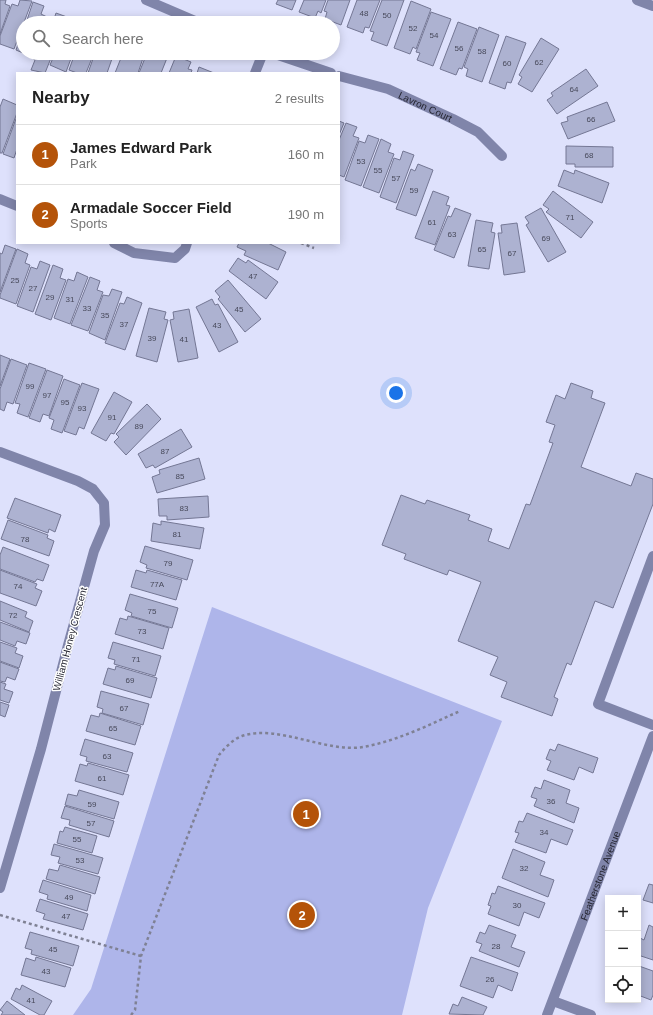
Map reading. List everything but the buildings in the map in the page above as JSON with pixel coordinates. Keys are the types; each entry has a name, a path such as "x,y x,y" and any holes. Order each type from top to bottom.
{"street":[{"path":"146,0 184,16"},
{"path":"637,0 653,6"},
{"path":"254,72 260,60"},
{"path":"293,60 328,72"},
{"name":"Lavron Court","path":"340,76 388,89 453,119 478,132 502,156"},
{"path":"0,199 16,206"},
{"path":"116,244 134,253 175,258 185,249 187,244"},
{"name":"William Honey Crescent","path":"0,452 78,481 93,489 104,503 105,525 94,552 41,749 0,888"},
{"path":"653,556 598,704 653,725"},
{"name":"Featherstone Avenue","path":"547,1015 554,1001 653,736"},
{"path":"554,1001 591,1015"}],"path":[{"path":"304,244 314,248"},
{"path":"131,1015 135,1010 141,956 219,755 228,745 242,736 262,732 333,746 362,747 405,735 460,711"},
{"path":"0,915 141,956"}],"shaded area":[{"path":"212,607 502,721 428,908 402,1015 73,1015 91,989"}],"place":[{"name":"James Edward Park","path":"306,814"},
{"name":"Armadale Soccer Field","path":"302,915"}]}
